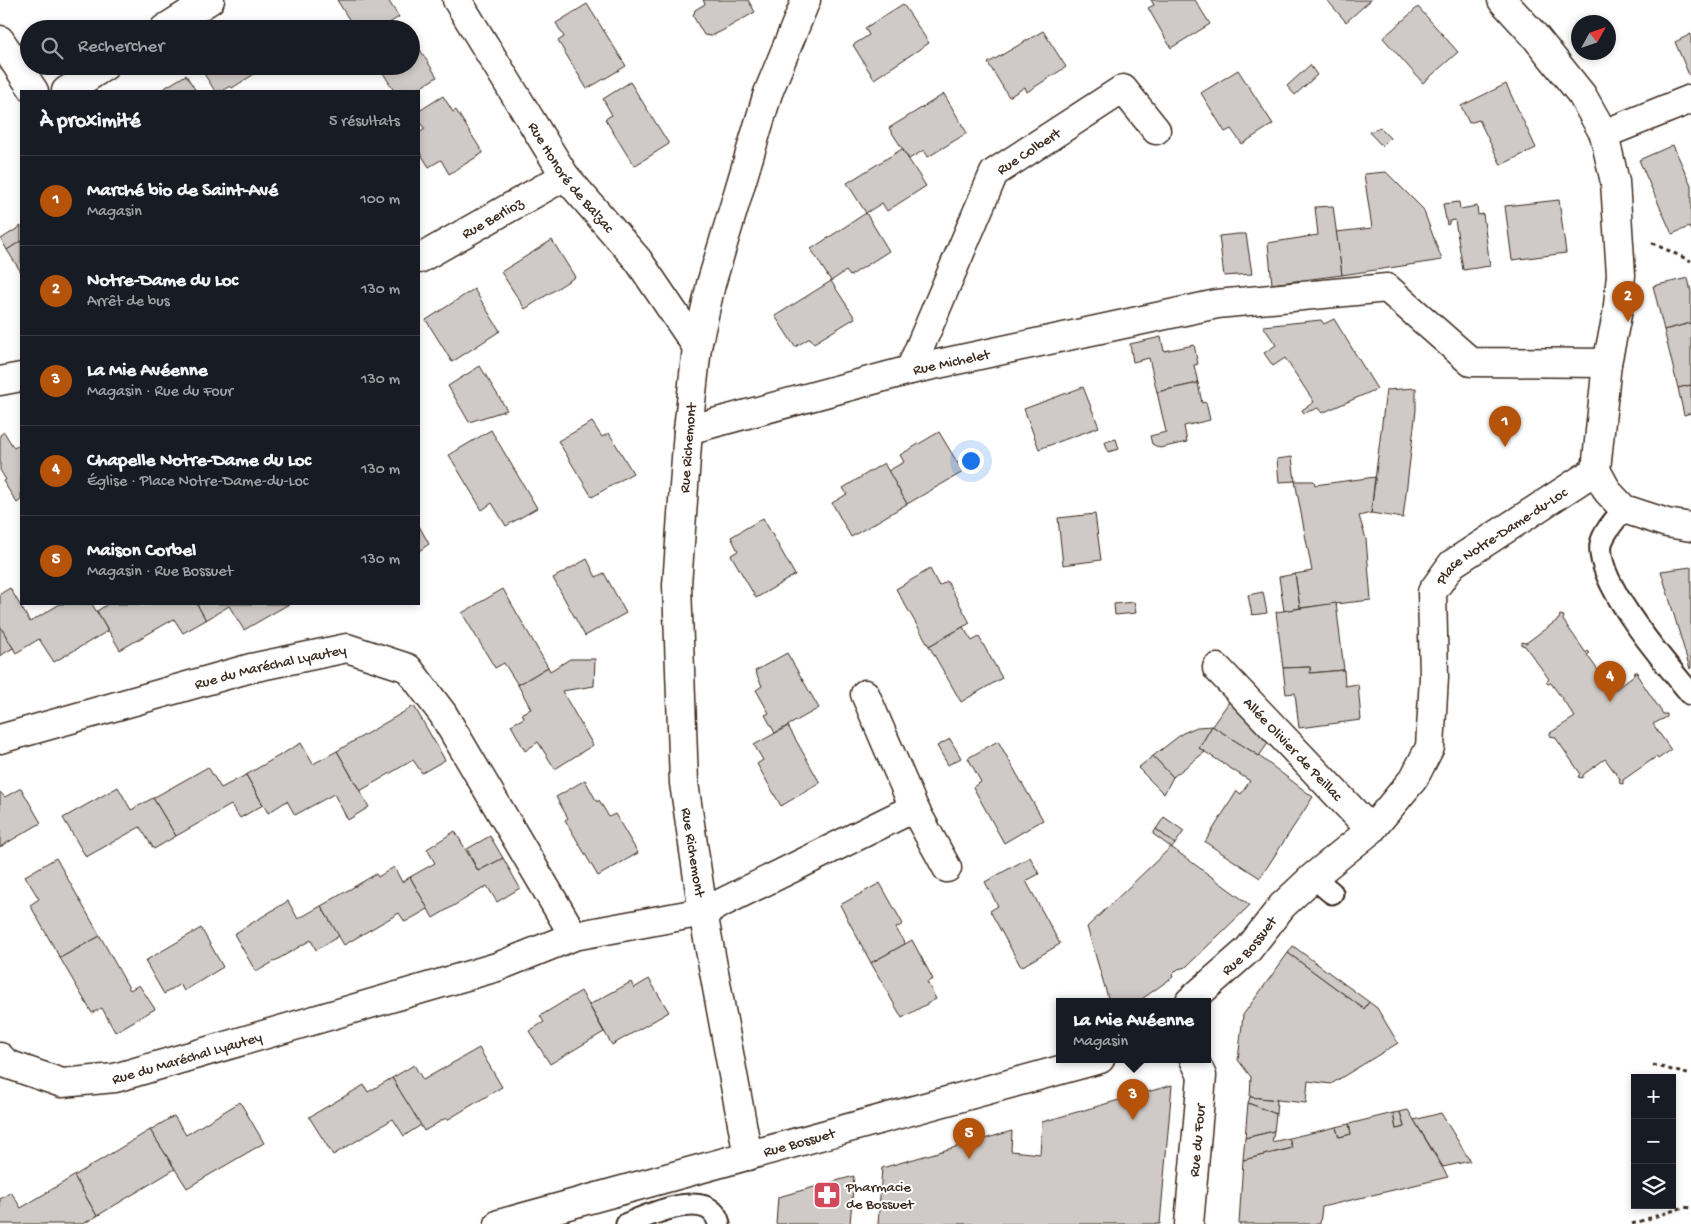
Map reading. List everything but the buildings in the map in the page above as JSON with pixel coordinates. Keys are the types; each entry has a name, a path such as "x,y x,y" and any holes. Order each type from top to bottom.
{"street":[{"path":"178,20 210,0"},
{"name":"Rue Honoré de Balzac","path":"457,0 565,176 638,260 697,347"},
{"name":"Rue Richemont","path":"748,1156 703,912 684,783 677,585 688,430 697,347 711,284 768,92 806,0"},
{"path":"1502,0 1534,35 1582,95 1604,134 1615,182 1621,275 1617,315 1608,363 1596,470 1608,492 1624,509 1667,523 1691,528"},
{"path":"0,40 20,70"},
{"path":"23,75 33,90"},
{"path":"68,90 91,75"},
{"name":"Rue Colbert","path":"910,370 994,173 1123,89 1156,130"},
{"path":"1604,134 1691,99"},
{"name":"Rue Berlioz","path":"420,258 565,176"},
{"name":"Rue Michelet","path":"688,430 910,370 1217,304 1387,288 1471,362 1608,363"},
{"path":"0,381 20,377"},
{"name":"Place Notre-Dame-du-Loc","path":"1282,906 1322,885 1414,778 1430,747 1434,677 1432,592 1452,564 1596,470"},
{"name":"Rue du Maréchal Lyautey","path":"0,739 250,668 347,648 408,668 443,714 574,936"},
{"name":"Allée Olivier de Peillac","path":"1218,668 1371,830"},
{"path":"864,694 914,808 947,868"},
{"name":"Rue Richemont","path":"703,912 914,808"},
{"name":"Rue Bossuet","path":"1193,998 1248,950 1282,906"},
{"name":"Rue du Maréchal Lyautey","path":"0,1057 7,1064 62,1083 116,1078 497,967 574,936 703,912"},
{"name":"Rue Bossuet","path":"499,1224 1085,1063"},
{"name":"Rue du Four","path":"1189,1224 1202,1076 1196,1063"}],"lane":[{"path":"1624,509 1609,528 1601,544 1603,565 1629,614 1691,694"},
{"path":"627,1224 650,1215 698,1204 708,1208 718,1218 719,1224"}],"path":[{"path":"1617,226 1691,261"},
{"path":"1653,1065 1691,1075"},
{"path":"1632,1224 1684,1207 1691,1208"}],"place":[{"name":"Notre-Dame du Loc","path":"1628,322"},
{"name":"Marché bio de Saint-Avé","path":"1505,447"},
{"name":"Chapelle Notre-Dame du Loc","path":"1610,702"},
{"name":"La Mie Avéenne","path":"1133,1120"},
{"name":"Maison Corbel","path":"969,1159"},
{"name":"Pharmacie de Bossuet","path":"827,1195"}]}
